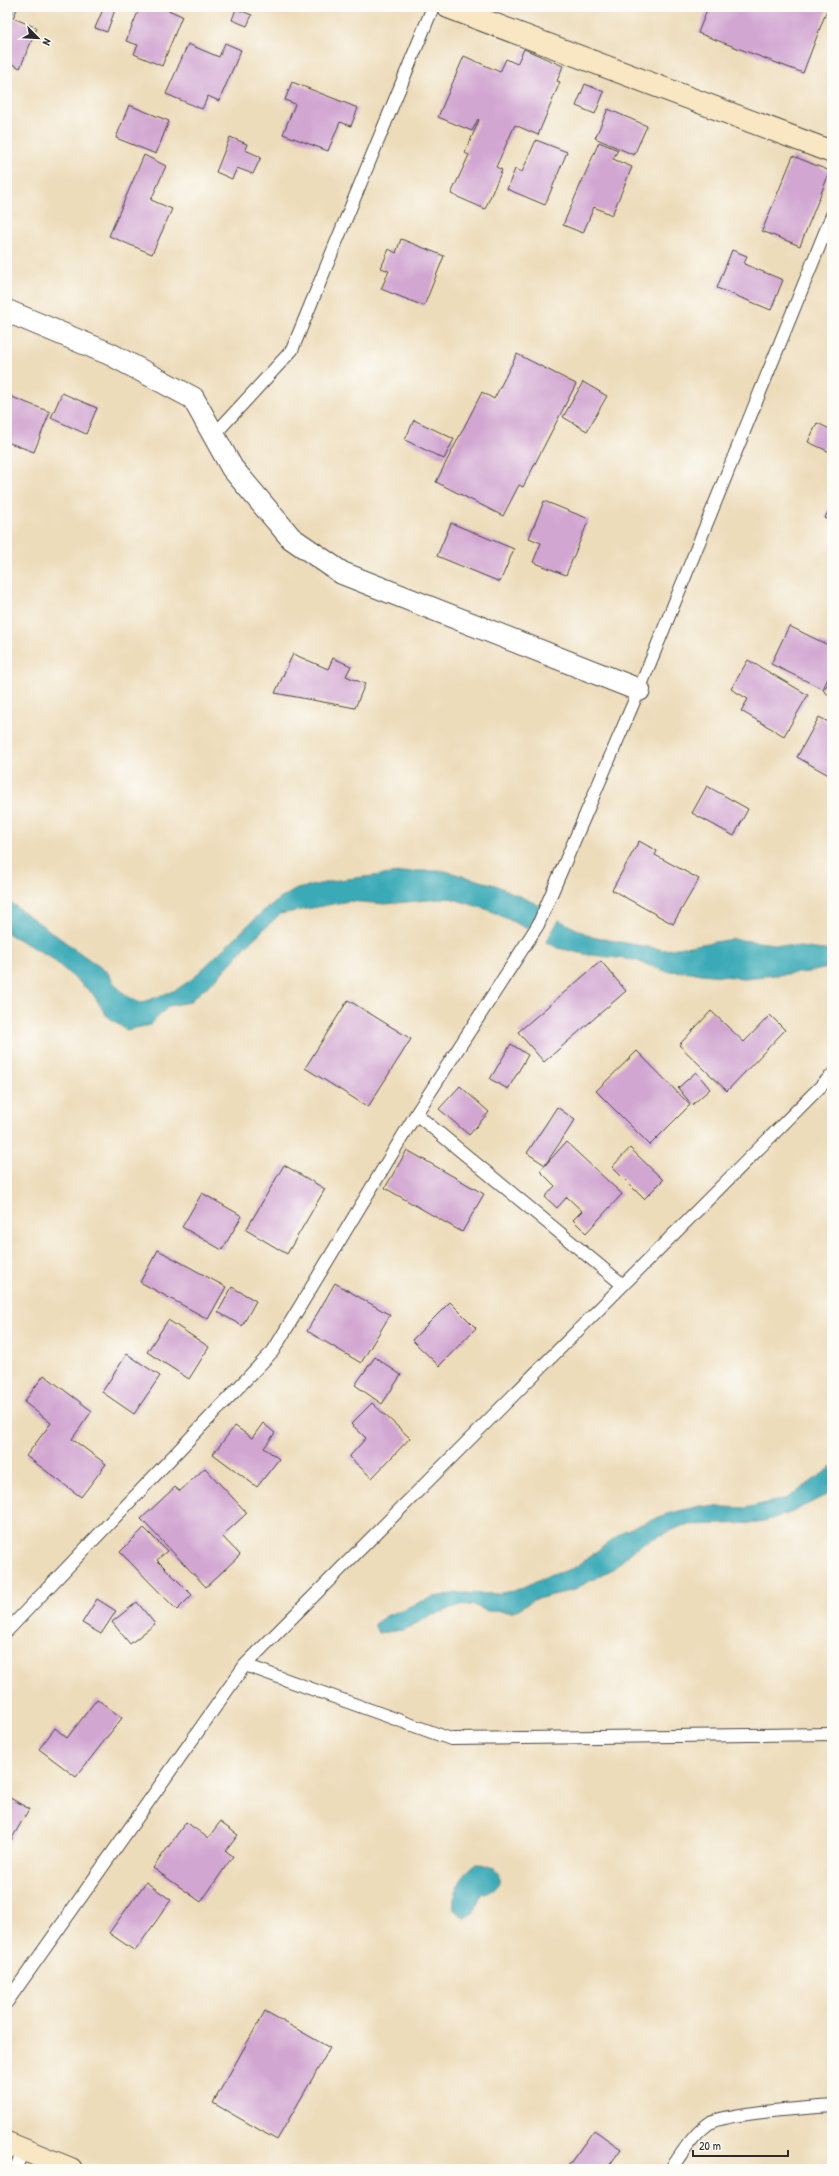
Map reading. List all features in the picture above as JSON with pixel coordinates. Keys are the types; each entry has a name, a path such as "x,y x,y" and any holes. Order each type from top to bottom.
{"street":[{"path":"448,7 832,152"},
{"path":"7,311 110,354 193,398 232,468 291,538 342,573 639,690"},
{"path":"15,2154 71,2169"}],"lane":[{"path":"214,435 292,350 433,7"},
{"path":"7,1631 273,1351 416,1114 538,925 639,690 832,215"},
{"path":"7,2002 245,1665 832,1075"},
{"path":"416,1114 623,1285"},
{"path":"245,1665 451,1740 832,1734"},
{"path":"671,2169 694,2136 709,2122 732,2116 832,2106"}],"water":[{"path":"416,871 445,871 495,885 543,907 528,929 489,910 450,898 385,904 349,901 280,914 248,944 218,977 189,1002 169,1006 150,1025 126,1030 106,1015 93,994 50,957 7,933 7,900 108,973 121,991 140,1003 176,990 192,979 263,911 279,899 297,889 338,880"},
{"path":"559,920 592,937 665,950 733,939 832,951 832,967 809,972 744,978 691,972 665,971 634,960 584,954 558,948 546,942"},
{"path":"832,1467 832,1492 790,1513 758,1523 684,1525 641,1544 613,1569 573,1590 533,1600 514,1612 487,1611 473,1605 459,1606 433,1615 403,1630 378,1633 374,1624 386,1616 433,1597 458,1593 494,1594 514,1591 545,1577 574,1568 624,1531 667,1514 700,1506 745,1508 788,1498"},
{"path":"477,1864 486,1865 493,1868 497,1872 499,1882 496,1887 490,1891 481,1894 475,1911 464,1917 454,1910 454,1896 466,1873"}],"building":[{"path":"7,7 18,7 13,18 37,28 20,68 12,64 7,76"},
{"path":"104,7 116,7 107,32 95,28"},
{"path":"140,7 167,7 166,9 182,16 162,66 134,54 138,45 126,41"},
{"path":"708,7 828,7 803,73 698,33"},
{"path":"236,9 252,15 247,26 232,20"},
{"path":"225,43 241,50 219,101 208,96 202,109 166,94 188,44 219,57"},
{"path":"524,49 563,66 557,81 560,82 538,135 515,125 496,167 502,170 485,209 451,194 469,155 465,153 479,120 478,119 472,131 438,117 464,56 500,72 506,59 517,64"},
{"path":"292,82 358,108 351,126 340,122 328,151 283,134 295,104 285,100"},
{"path":"585,84 604,92 595,114 576,106"},
{"path":"129,105 169,121 156,154 116,138"},
{"path":"608,109 647,126 634,155 595,138"},
{"path":"230,137 247,144 245,150 261,157 253,174 237,168 232,179 216,172"},
{"path":"536,140 567,152 545,205 507,189 515,169 522,172"},
{"path":"599,142 618,150 613,159 632,167 612,215 594,207 583,233 563,225"},
{"path":"144,155 166,166 151,200 172,209 152,254 109,236"},
{"path":"793,156 830,171 800,246 762,231"},
{"path":"401,239 444,256 424,306 381,289 389,271 381,268 389,249 396,253"},
{"path":"732,250 747,256 744,264 783,280 771,310 717,288"},
{"path":"517,354 576,384 523,487 519,485 503,516 436,482 482,392 494,399"},
{"path":"583,382 607,396 587,431 563,417"},
{"path":"62,393 97,408 86,434 51,418"},
{"path":"7,395 50,412 34,452 7,442"},
{"path":"414,420 454,439 444,459 405,440"},
{"path":"817,423 832,430 832,453 808,442"},
{"path":"544,501 589,519 566,575 533,562 541,543 529,538"},
{"path":"832,502 832,521 825,518"},
{"path":"451,523 514,549 500,582 437,556"},
{"path":"789,626 832,647 832,670 823,689 771,664"},
{"path":"293,654 328,669 333,658 351,666 346,676 365,684 355,708 275,693"},
{"path":"748,660 808,695 784,736 741,711 748,699 731,689"},
{"path":"832,679 832,698 823,690"},
{"path":"819,717 832,724 832,777 797,757"},
{"path":"707,786 748,809 734,836 692,813"},
{"path":"639,841 657,851 655,855 699,879 673,924 612,890"},
{"path":"601,961 626,991 544,1062 518,1032"},
{"path":"348,1000 411,1039 368,1107 305,1068"},
{"path":"711,1011 744,1042 770,1015 785,1030 727,1091 679,1045"},
{"path":"511,1044 528,1055 508,1089 490,1079"},
{"path":"637,1051 690,1105 650,1145 596,1091"},
{"path":"696,1072 710,1089 692,1105 678,1088"},
{"path":"460,1086 489,1112 469,1135 439,1109"},
{"path":"557,1107 575,1120 545,1165 527,1153"},
{"path":"566,1142 622,1194 586,1233 573,1220 582,1211 567,1197 557,1208 545,1197 555,1186 540,1171"},
{"path":"630,1148 663,1180 644,1199 612,1167"},
{"path":"407,1150 484,1194 462,1232 385,1188"},
{"path":"284,1165 325,1189 287,1254 246,1230"},
{"path":"202,1193 242,1216 222,1250 182,1227"},
{"path":"158,1250 226,1287 208,1319 140,1282"},
{"path":"335,1283 390,1315 361,1363 307,1331"},
{"path":"232,1287 256,1301 242,1326 218,1312"},
{"path":"450,1302 476,1328 439,1366 412,1340"},
{"path":"168,1320 209,1347 189,1379 147,1352"},
{"path":"127,1354 160,1376 134,1414 102,1392"},
{"path":"375,1357 401,1375 382,1404 355,1385"},
{"path":"44,1375 92,1411 72,1439 106,1464 81,1497 26,1456 51,1423 24,1402"},
{"path":"372,1403 410,1438 372,1478 349,1457 366,1438 351,1424"},
{"path":"263,1423 275,1433 264,1448 279,1459 257,1487 213,1454 235,1426 252,1438"},
{"path":"205,1468 247,1513 222,1536 240,1555 206,1587 141,1519 175,1487 180,1491"},
{"path":"144,1528 167,1551 157,1560 192,1595 177,1610 120,1552"},
{"path":"97,1599 116,1611 101,1634 82,1623"},
{"path":"137,1602 155,1624 130,1644 112,1622"},
{"path":"97,1699 122,1718 76,1777 39,1749 55,1728 67,1738"},
{"path":"7,1796 29,1809 7,1847"},
{"path":"186,1822 208,1838 220,1822 238,1835 226,1851 233,1856 201,1902 153,1868"},
{"path":"146,1882 171,1900 135,1951 109,1933"},
{"path":"265,2011 330,2048 277,2140 213,2103"},
{"path":"594,2130 621,2149 609,2166 612,2169 566,2169"}]}
